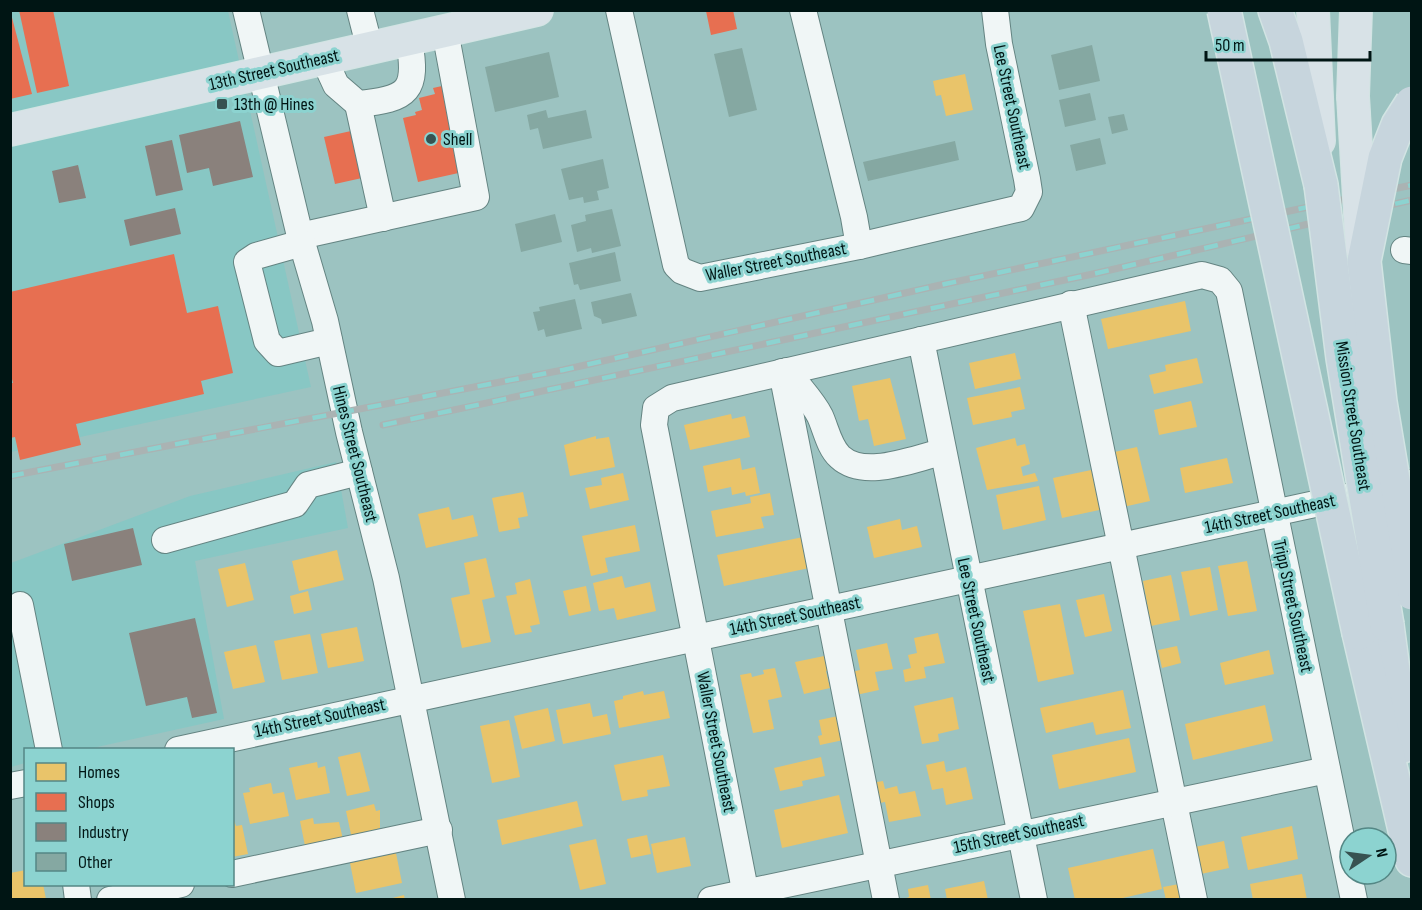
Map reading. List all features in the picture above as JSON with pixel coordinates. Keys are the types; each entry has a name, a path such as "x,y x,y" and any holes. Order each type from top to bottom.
{"highway":[{"path":"1224,10 1373,629 1412,860"},
{"name":"Mission Street Southeast","path":"1278,16 1309,103 1322,185 1373,629 1412,819"},
{"path":"1364,261 1385,158 1398,125 1412,103"},
{"name":"Mission Street Southeast","path":"1364,261 1380,402 1412,593"}],"main road":[{"name":"13th Street Southeast","path":"10,130 409,40 506,14 537,10"},
{"path":"1309,103 1312,10"},
{"name":"Mission Street Southeast","path":"1356,10 1353,96 1364,261"}],"street":[{"name":"Hines Street Southeast","path":"246,10 386,578 453,900"},
{"name":"Waller Street Southeast","path":"619,10 676,265 682,271 700,278 716,276 1014,211 1026,204"},
{"path":"803,10 849,194 859,246"},
{"name":"Lee Street Southeast","path":"995,10 999,44 1028,179 1029,192 1026,204"},
{"path":"360,12 370,49"},
{"path":"329,341 278,353 267,341 247,262 256,256 301,239 477,197 445,31"},
{"path":"358,104 394,99 410,85 414,67 409,40"},
{"path":"324,59 336,85 358,104 383,219"},
{"name":"Tripp Street Southeast","path":"1071,304 1194,276 1220,280 1229,291 1354,900"},
{"path":"784,372 1071,304 1194,900"},
{"name":"Lee Street Southeast","path":"921,340 1034,900"},
{"name":"Waller Street Southeast","path":"746,896 654,425 656,408 672,398 784,372"},
{"path":"784,372 819,414 832,445 840,457 853,465 878,466 943,452"},
{"path":"784,372 886,900"},
{"path":"165,540 295,504 308,485 359,472"},
{"name":"14th Street Southeast","path":"187,748 1412,483"},
{"path":"20,605 49,748"},
{"name":"15th Street Southeast","path":"711,900 746,896 879,863 1327,770"},
{"path":"234,873 439,830"},
{"path":"110,900 175,886"}],"shaded area":[{"path":"10,11 228,11 311,387 11,452"},
{"path":"336,462 348,528 195,561 224,719 93,748 24,748 24,763 11,767 11,563 190,496"}],"building: Homes":[{"path":"965,74 973,110 946,116 941,95 936,96 933,81"},
{"path":"1185,301 1191,331 1108,349 1101,319"},
{"path":"1015,353 1021,379 975,389 969,363"},
{"path":"1197,358 1203,383 1154,394 1149,375 1166,371 1165,365"},
{"path":"890,378 906,439 874,446 868,419 859,421 852,386"},
{"path":"1020,387 1025,409 1011,412 1012,417 973,425 967,398"},
{"path":"1191,401 1197,427 1159,435 1154,410"},
{"path":"731,414 732,419 745,416 750,437 690,450 684,425"},
{"path":"596,436 596,439 609,437 615,467 570,476 564,445"},
{"path":"1015,438 1017,446 1025,444 1030,464 1021,467 1023,476 1035,473 1038,481 987,490 976,448"},
{"path":"1137,447 1150,501 1123,507 1110,453"},
{"path":"740,458 742,470 755,467 760,493 746,496 745,492 732,495 731,487 708,492 703,466"},
{"path":"1227,458 1233,483 1185,493 1180,468"},
{"path":"1096,469 1104,509 1062,518 1053,478"},
{"path":"623,473 629,500 590,509 585,488 602,485 601,478"},
{"path":"1039,486 1046,520 1003,530 996,495"},
{"path":"523,492 528,516 518,518 520,528 499,532 492,498"},
{"path":"770,493 774,515 761,517 764,528 716,537 711,511 751,503 750,497"},
{"path":"449,507 452,520 473,515 478,536 426,548 418,514"},
{"path":"900,519 902,530 917,526 922,547 874,558 867,527"},
{"path":"635,525 640,551 605,558 608,572 591,576 582,536"},
{"path":"808,536 814,567 724,586 717,555"},
{"path":"337,550 344,580 299,591 292,561"},
{"path":"486,558 495,597 482,600 491,642 462,648 451,598 470,594 464,563"},
{"path":"1247,561 1257,611 1228,616 1218,566"},
{"path":"245,563 254,600 227,607 218,569"},
{"path":"1210,567 1218,610 1190,616 1181,572"},
{"path":"1171,575 1180,620 1151,626 1143,581"},
{"path":"622,576 625,588 650,582 656,611 617,620 614,608 599,611 593,583"},
{"path":"530,579 540,624 530,626 532,632 515,635 506,596 517,594 515,583"},
{"path":"586,586 591,611 569,616 563,591"},
{"path":"308,591 312,610 294,614 290,596"},
{"path":"1104,594 1112,631 1085,637 1076,600"},
{"path":"1060,604 1074,674 1038,682 1023,611"},
{"path":"357,627 364,661 328,668 321,634"},
{"path":"938,633 945,663 924,667 926,678 905,682 903,670 911,668 908,655 917,653 914,638"},
{"path":"310,634 318,673 282,680 274,641"},
{"path":"887,643 893,669 875,672 879,690 856,695 851,672 860,670 856,650"},
{"path":"256,645 265,682 233,689 224,652"},
{"path":"1177,646 1181,663 1162,668 1158,650"},
{"path":"1269,650 1274,674 1225,685 1220,663"},
{"path":"829,655 832,670 826,671 830,688 804,694 795,662"},
{"path":"775,668 782,697 768,700 774,729 753,733 740,675 751,673 752,677 764,674 763,670"},
{"path":"1123,690 1131,728 1096,735 1093,722 1046,733 1040,708"},
{"path":"643,691 644,695 664,691 670,718 619,728 614,701"},
{"path":"953,697 959,729 938,734 939,741 922,744 914,706"},
{"path":"590,703 593,717 607,714 611,734 563,744 556,710"},
{"path":"1265,705 1273,741 1193,760 1185,724"},
{"path":"548,708 555,741 522,749 514,716"},
{"path":"843,715 848,739 820,745 818,736 822,735 819,720"},
{"path":"509,720 520,777 492,783 480,726"},
{"path":"1129,738 1136,772 1059,789 1052,755"},
{"path":"360,752 370,791 347,796 338,757"},
{"path":"663,755 670,786 647,790 648,796 622,801 614,765"},
{"path":"821,757 825,776 802,781 803,786 780,791 774,768"},
{"path":"944,761 946,772 966,767 973,799 946,805 943,788 932,790 926,765"},
{"path":"317,762 318,768 325,766 330,793 296,800 289,768"},
{"path":"883,781 885,789 897,786 899,794 915,791 921,816 889,822 885,802 875,804 871,783"},
{"path":"271,783 273,794 284,792 289,816 250,824 243,793 250,792 249,788"},
{"path":"839,795 848,833 782,848 774,810"},
{"path":"577,801 583,826 502,845 497,820"},
{"path":"374,804 376,811 380,810 380,828 370,831 372,840 353,844 346,811"},
{"path":"313,818 314,824 339,822 344,844 306,851 300,821"},
{"path":"234,820 236,826 242,825 248,854 234,857"},
{"path":"1292,826 1298,859 1248,870 1241,837"},
{"path":"647,835 651,854 631,858 627,839"},
{"path":"685,837 691,866 657,873 651,844"},
{"path":"596,839 606,884 580,890 569,845"},
{"path":"1224,841 1229,868 1201,874 1195,847"},
{"path":"1153,849 1162,889 1114,900 1075,900 1068,868"},
{"path":"396,853 402,883 356,893 350,863"},
{"path":"24,870 24,886 43,886 46,899 11,900 10,873"},
{"path":"1302,874 1307,900 1253,900 1250,884"},
{"path":"984,881 988,900 947,900 945,889"},
{"path":"1179,884 1182,900 1166,900 1163,887"},
{"path":"928,885 931,900 901,900 909,897 908,889"},
{"path":"404,895 405,900 389,900 389,899"}],"building: Shops":[{"path":"10,10 32,94 10,99"},
{"path":"19,10 53,10 69,86 37,93"},
{"path":"733,10 737,29 711,35 706,11"},
{"path":"442,86 463,172 418,182 403,118 416,115 415,112 422,110 419,98 435,94 433,88"},
{"path":"351,131 362,178 335,184 324,137"},
{"path":"174,254 187,313 218,306 233,373 201,381 204,394 76,424 81,445 20,460 15,437 10,438 10,383 13,383 10,371 10,292"}],"building: Industry":[{"path":"240,121 253,177 213,186 209,168 187,173 179,135"},
{"path":"172,140 183,190 156,196 145,146"},
{"path":"78,165 86,198 59,203 52,171"},
{"path":"175,208 181,234 130,246 124,220"},
{"path":"133,528 142,565 72,581 64,544"},
{"path":"195,618 217,713 192,718 187,697 146,706 129,633"}],"building: Other":[{"path":"1092,45 1100,81 1059,90 1051,55"},
{"path":"742,48 757,110 729,117 714,54"},
{"path":"549,52 559,97 495,112 485,67"},
{"path":"1090,93 1096,120 1065,127 1059,100"},
{"path":"546,110 548,118 586,110 592,138 543,149 538,128 530,130 527,115"},
{"path":"1124,114 1128,130 1112,134 1108,117"},
{"path":"1100,138 1106,164 1076,171 1070,145"},
{"path":"955,141 959,160 868,181 863,162"},
{"path":"603,159 609,188 597,191 599,200 584,203 583,197 569,200 561,169"},
{"path":"612,209 621,246 592,253 591,248 577,252 571,225 586,221 585,215"},
{"path":"555,214 562,242 521,252 515,224"},
{"path":"615,252 621,281 580,290 578,284 574,285 569,263"},
{"path":"631,293 637,316 602,324 601,319 594,316 591,302"},
{"path":"575,299 582,329 546,337 544,329 538,331 533,312 540,311 539,307"}],"railway":[{"path":"10,476 563,370 945,284 1412,185"},
{"path":"383,425 1093,274 1412,200"}],"place":[{"name":"13th @ Hines","path":"222,104"},
{"name":"Shell","path":"431,139"}]}
